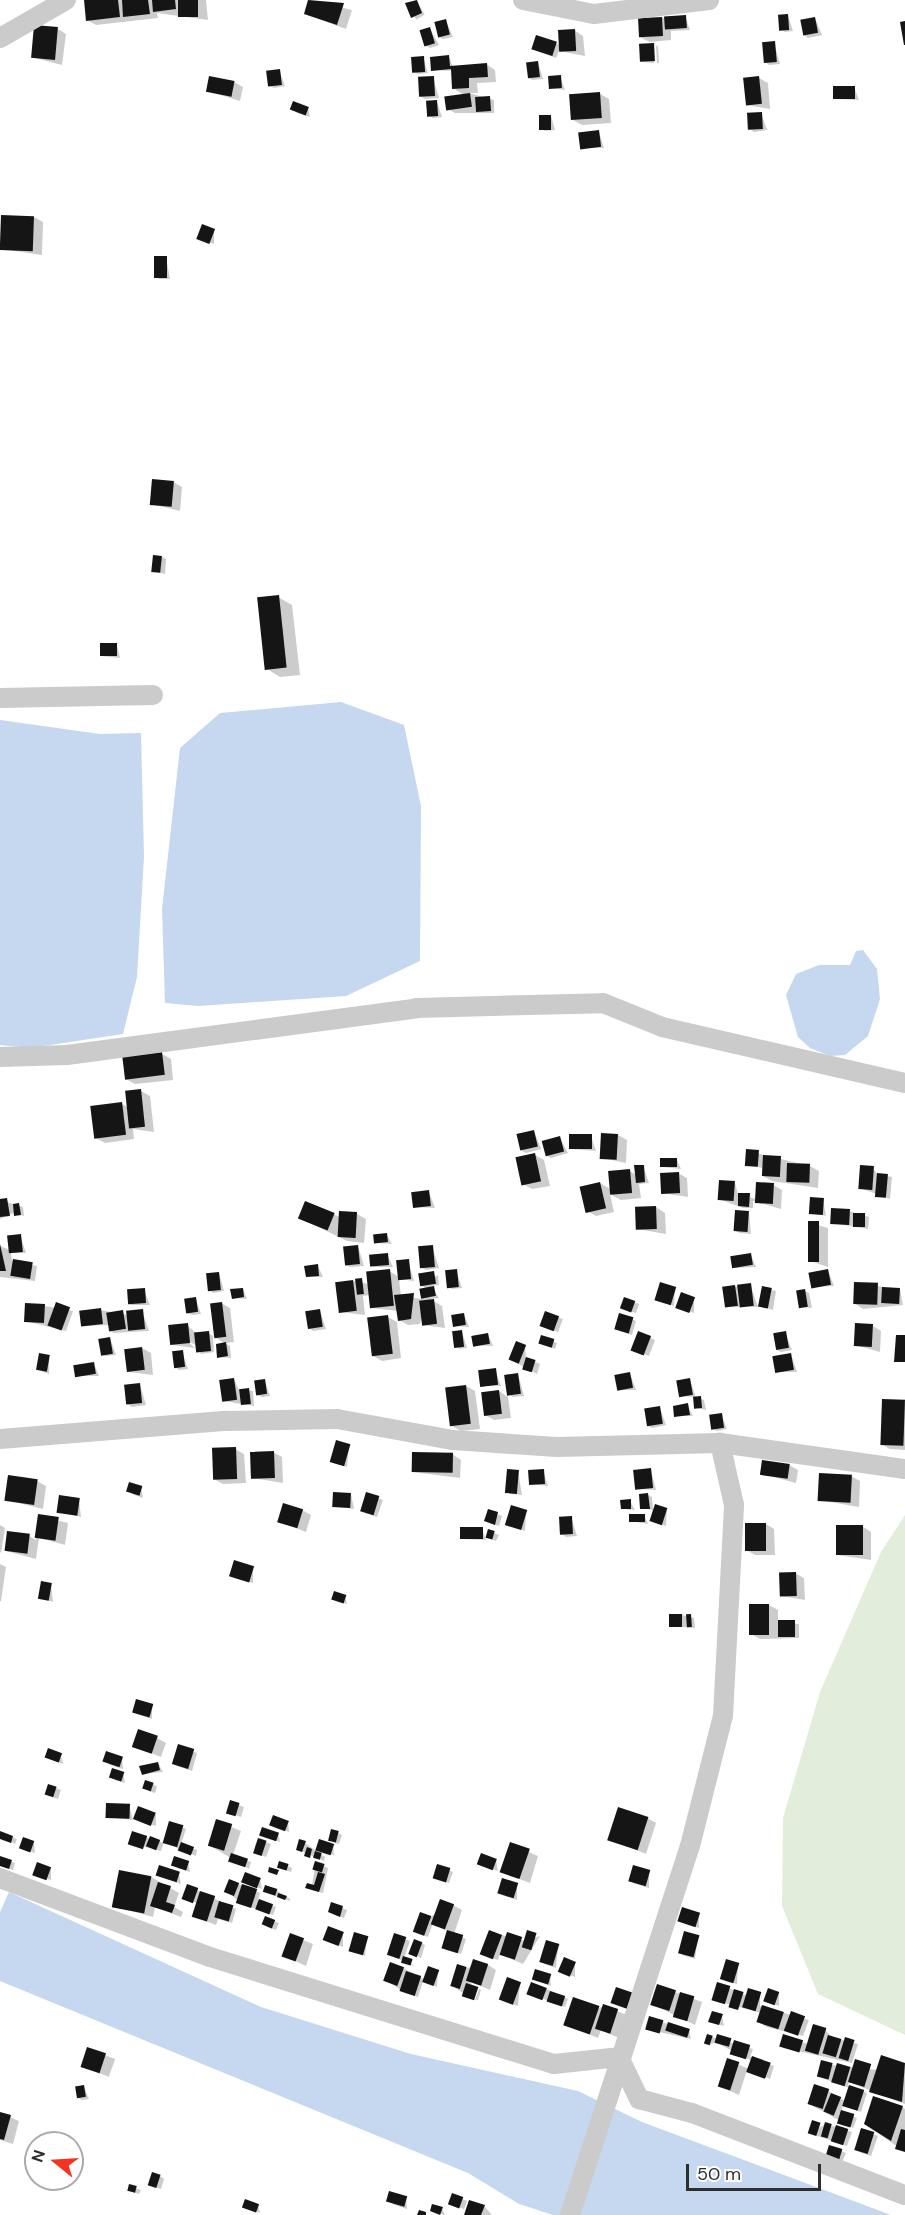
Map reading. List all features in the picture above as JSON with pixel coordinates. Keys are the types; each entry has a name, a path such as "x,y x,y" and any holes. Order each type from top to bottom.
{"street":[{"path":"0,38 66,0"},
{"path":"523,0 594,14 709,0"},
{"path":"0,698 153,696"},
{"path":"0,1057 67,1055 417,1008 603,1003 662,1027 905,1083"},
{"path":"0,1439 226,1421 337,1419 453,1440 556,1447 720,1443 905,1469"},
{"path":"570,2215 612,2077 690,1846 723,1716 734,1505 720,1443"},
{"path":"0,1878 210,1957 554,2064 619,2057"},
{"path":"619,2057 639,2099 692,2113 905,2195"}],"green space":[{"path":"905,1515 905,2035 818,1994 782,1906 783,1818 820,1692 881,1552"}],"water":[{"path":"341,702 404,725 421,806 420,961 346,996 198,1006 165,1003 162,909 180,748 220,713"},
{"path":"0,720 100,734 141,733 144,856 137,977 123,1034 30,1048 0,1045"},
{"path":"863,950 877,969 880,999 868,1036 845,1055 830,1056 810,1048 798,1037 786,995 796,974 819,965 850,965 856,951"},
{"path":"9,1892 261,2007 411,2054 578,2091 642,2122 891,2215 553,2215 519,2204 468,2173 0,1981 0,1912"}],"building":[{"path":"84,0 118,0 120,17 86,21"},
{"path":"122,0 148,0 150,14 123,17"},
{"path":"152,0 175,0 176,9 153,12"},
{"path":"178,0 198,0 198,17 178,17"},
{"path":"308,0 344,3 337,25 304,14"},
{"path":"417,0 422,13 411,18 405,3"},
{"path":"788,14 789,30 779,31 778,15"},
{"path":"686,15 687,28 665,30 664,17"},
{"path":"662,17 663,36 639,37 638,18"},
{"path":"815,17 818,33 803,36 800,20"},
{"path":"446,19 450,35 438,37 434,22"},
{"path":"905,21 905,45 904,45 900,22"},
{"path":"34,25 58,27 55,60 31,58"},
{"path":"430,27 435,43 424,46 419,30"},
{"path":"575,29 576,51 559,52 558,30"},
{"path":"536,35 557,42 552,56 531,49"},
{"path":"775,41 777,62 764,63 762,42"},
{"path":"654,43 655,61 640,62 639,44"},
{"path":"449,55 450,66 487,63 488,77 469,78 469,88 452,89 451,69 431,71 430,57"},
{"path":"424,56 425,72 412,73 411,57"},
{"path":"538,61 540,77 528,78 526,62"},
{"path":"280,69 282,85 268,87 266,71"},
{"path":"561,75 562,88 549,89 548,76"},
{"path":"209,76 235,81 231,97 206,92"},
{"path":"434,76 435,96 419,97 418,77"},
{"path":"759,76 762,104 746,106 743,78"},
{"path":"833,86 855,86 855,99 833,99"},
{"path":"600,92 602,118 571,120 569,94"},
{"path":"470,93 472,107 446,110 444,97"},
{"path":"490,96 491,111 476,112 475,97"},
{"path":"437,100 438,116 427,117 426,101"},
{"path":"293,101 309,107 306,115 290,109"},
{"path":"762,112 763,129 748,130 747,113"},
{"path":"539,115 551,115 551,130 539,130"},
{"path":"599,130 601,147 580,149 578,133"},
{"path":"1,215 34,216 33,251 0,250"},
{"path":"202,224 215,229 209,244 196,239"},
{"path":"154,256 167,256 167,278 154,278"},
{"path":"152,479 174,481 172,507 150,505"},
{"path":"153,555 162,556 160,573 151,572"},
{"path":"279,595 287,668 265,670 257,597"},
{"path":"100,643 117,643 117,656 100,656"},
{"path":"162,1052 165,1075 125,1080 122,1057"},
{"path":"141,1089 145,1127 129,1128 125,1091"},
{"path":"122,1102 126,1135 94,1139 90,1106"},
{"path":"534,1130 538,1147 520,1151 516,1134"},
{"path":"601,1133 618,1134 617,1160 600,1159"},
{"path":"569,1134 592,1134 592,1149 569,1149"},
{"path":"560,1136 564,1151 546,1156 542,1141"},
{"path":"746,1149 759,1150 758,1167 745,1166"},
{"path":"535,1153 541,1181 521,1186 515,1157"},
{"path":"763,1155 781,1156 780,1177 762,1176"},
{"path":"660,1158 677,1158 677,1167 660,1167"},
{"path":"787,1163 810,1164 809,1183 786,1182"},
{"path":"634,1165 644,1165 645,1182 636,1183"},
{"path":"860,1165 874,1166 872,1190 858,1189"},
{"path":"630,1169 632,1193 610,1195 608,1171"},
{"path":"679,1172 680,1193 661,1194 660,1173"},
{"path":"877,1173 888,1174 886,1198 875,1197"},
{"path":"719,1180 735,1181 734,1201 718,1200"},
{"path":"600,1182 606,1208 586,1213 580,1187"},
{"path":"756,1182 774,1183 773,1204 755,1203"},
{"path":"429,1190 431,1206 413,1208 411,1192"},
{"path":"738,1193 750,1193 749,1207 738,1206"},
{"path":"810,1197 824,1198 823,1215 809,1214"},
{"path":"7,1198 10,1216 0,1217 0,1199"},
{"path":"305,1201 335,1213 328,1231 298,1219"},
{"path":"19,1203 21,1215 14,1216 13,1204"},
{"path":"656,1206 657,1229 636,1230 635,1207"},
{"path":"831,1208 850,1209 849,1225 830,1224"},
{"path":"735,1210 749,1211 748,1232 734,1231"},
{"path":"339,1211 357,1212 356,1238 338,1237"},
{"path":"853,1213 865,1213 865,1227 853,1227"},
{"path":"808,1221 819,1221 819,1262 808,1262"},
{"path":"387,1233 388,1242 374,1243 373,1234"},
{"path":"21,1234 23,1252 9,1253 7,1235"},
{"path":"0,1244 6,1271 0,1271"},
{"path":"358,1245 360,1264 345,1265 343,1247"},
{"path":"433,1245 435,1267 420,1268 418,1246"},
{"path":"388,1253 389,1265 370,1267 369,1255"},
{"path":"751,1253 753,1265 732,1268 730,1256"},
{"path":"13,1259 33,1262 30,1279 10,1276"},
{"path":"409,1259 411,1279 398,1280 396,1260"},
{"path":"318,1264 319,1276 306,1277 304,1266"},
{"path":"390,1269 394,1306 370,1308 366,1272"},
{"path":"457,1269 459,1287 447,1288 445,1270"},
{"path":"828,1269 831,1285 811,1289 808,1273"},
{"path":"434,1271 436,1284 420,1286 418,1274"},
{"path":"219,1272 221,1290 208,1291 206,1273"},
{"path":"362,1278 364,1294 357,1295 355,1279"},
{"path":"353,1280 357,1311 339,1313 335,1282"},
{"path":"660,1282 676,1287 671,1305 654,1300"},
{"path":"854,1282 878,1283 877,1305 853,1304"},
{"path":"751,1283 754,1306 740,1308 737,1285"},
{"path":"735,1285 738,1306 725,1308 722,1287"},
{"path":"434,1286 436,1296 421,1299 419,1289"},
{"path":"762,1286 772,1288 768,1309 758,1307"},
{"path":"882,1287 900,1288 899,1304 881,1303"},
{"path":"145,1288 146,1303 128,1304 127,1289"},
{"path":"243,1288 244,1297 232,1299 230,1289"},
{"path":"805,1289 808,1307 799,1308 796,1290"},
{"path":"681,1292 695,1297 689,1313 675,1308"},
{"path":"414,1293 411,1319 398,1321 394,1295"},
{"path":"196,1297 198,1312 186,1314 184,1299"},
{"path":"624,1297 635,1301 631,1312 620,1308"},
{"path":"434,1299 437,1324 422,1326 419,1301"},
{"path":"56,1302 70,1307 62,1331 47,1325"},
{"path":"222,1302 226,1337 214,1338 210,1303"},
{"path":"25,1303 45,1304 44,1323 24,1322"},
{"path":"101,1308 103,1324 81,1327 79,1311"},
{"path":"143,1309 145,1329 128,1331 126,1311"},
{"path":"320,1309 323,1327 308,1329 305,1311"},
{"path":"123,1310 126,1329 109,1331 106,1313"},
{"path":"545,1311 559,1316 554,1331 540,1326"},
{"path":"464,1313 466,1325 453,1327 451,1315"},
{"path":"619,1313 633,1317 629,1333 614,1329"},
{"path":"388,1315 393,1354 372,1356 367,1318"},
{"path":"188,1323 190,1343 170,1345 168,1325"},
{"path":"855,1323 873,1324 872,1347 854,1346"},
{"path":"462,1330 464,1347 454,1348 452,1331"},
{"path":"209,1331 211,1351 196,1352 194,1333"},
{"path":"638,1331 651,1336 644,1356 630,1351"},
{"path":"786,1331 789,1348 776,1350 773,1333"},
{"path":"488,1333 490,1344 473,1347 471,1336"},
{"path":"541,1335 554,1339 552,1348 538,1344"},
{"path":"896,1335 905,1335 905,1362 894,1362"},
{"path":"110,1337 113,1354 101,1356 98,1339"},
{"path":"516,1341 526,1345 519,1364 509,1360"},
{"path":"226,1342 228,1356 217,1358 216,1344"},
{"path":"142,1347 145,1370 127,1372 124,1349"},
{"path":"183,1350 185,1367 174,1368 172,1351"},
{"path":"39,1353 50,1355 47,1372 36,1370"},
{"path":"791,1353 794,1370 775,1373 772,1356"},
{"path":"526,1357 536,1360 532,1372 522,1369"},
{"path":"94,1362 96,1374 75,1377 73,1365"},
{"path":"496,1368 498,1385 480,1387 478,1370"},
{"path":"630,1372 633,1388 617,1391 614,1375"},
{"path":"518,1373 521,1394 507,1396 504,1375"},
{"path":"234,1378 237,1400 222,1402 219,1380"},
{"path":"690,1378 693,1395 679,1397 676,1380"},
{"path":"265,1379 267,1394 256,1395 254,1381"},
{"path":"140,1383 142,1403 126,1405 124,1385"},
{"path":"466,1385 471,1424 450,1426 445,1388"},
{"path":"249,1388 251,1404 241,1405 239,1389"},
{"path":"499,1390 502,1414 484,1416 481,1392"},
{"path":"701,1396 702,1408 694,1409 693,1397"},
{"path":"882,1399 905,1400 903,1446 880,1445"},
{"path":"688,1403 690,1415 674,1417 673,1406"},
{"path":"660,1406 663,1424 647,1426 644,1409"},
{"path":"722,1413 724,1428 711,1430 709,1415"},
{"path":"336,1440 350,1444 344,1466 330,1462"},
{"path":"236,1447 237,1479 213,1480 212,1448"},
{"path":"274,1451 275,1478 251,1479 250,1452"},
{"path":"412,1452 453,1453 453,1473 412,1472"},
{"path":"762,1460 790,1464 788,1479 760,1475"},
{"path":"651,1468 653,1488 635,1490 633,1470"},
{"path":"507,1469 519,1470 517,1494 505,1493"},
{"path":"544,1469 545,1484 529,1485 528,1470"},
{"path":"819,1473 852,1475 850,1503 818,1501"},
{"path":"8,1475 38,1479 34,1505 4,1501"},
{"path":"129,1482 142,1486 139,1496 126,1492"},
{"path":"333,1492 351,1493 350,1508 332,1507"},
{"path":"366,1492 379,1496 374,1515 360,1511"},
{"path":"648,1493 650,1509 640,1509 639,1494"},
{"path":"59,1495 80,1498 77,1516 56,1513"},
{"path":"631,1499 631,1509 621,1509 620,1500"},
{"path":"283,1503 303,1509 297,1528 277,1522"},
{"path":"655,1504 667,1508 662,1525 649,1521"},
{"path":"511,1505 527,1510 521,1530 505,1525"},
{"path":"488,1509 498,1512 495,1525 484,1521"},
{"path":"38,1514 59,1517 55,1541 35,1538"},
{"path":"629,1514 645,1514 645,1522 629,1522"},
{"path":"572,1516 573,1534 560,1535 559,1517"},
{"path":"745,1523 766,1523 766,1551 745,1551"},
{"path":"836,1525 863,1525 863,1555 836,1555"},
{"path":"460,1527 483,1527 483,1539 460,1539"},
{"path":"488,1529 495,1531 492,1540 486,1538"},
{"path":"7,1531 30,1534 27,1554 5,1551"},
{"path":"234,1560 254,1566 249,1582 229,1576"},
{"path":"796,1572 797,1596 780,1597 779,1573"},
{"path":"41,1581 52,1583 49,1601 38,1599"},
{"path":"334,1591 346,1595 344,1604 331,1600"},
{"path":"749,1604 769,1604 769,1635 749,1635"},
{"path":"669,1614 682,1614 682,1627 669,1627"},
{"path":"686,1614 691,1614 692,1627 687,1627"},
{"path":"778,1620 795,1620 795,1637 778,1637"},
{"path":"136,1699 153,1704 149,1717 132,1712"},
{"path":"138,1729 158,1736 152,1754 132,1747"},
{"path":"178,1744 194,1749 188,1769 172,1764"},
{"path":"48,1748 62,1753 59,1763 45,1757"},
{"path":"106,1751 123,1757 119,1767 102,1761"},
{"path":"158,1762 160,1770 142,1775 139,1766"},
{"path":"112,1768 124,1772 121,1782 109,1778"},
{"path":"145,1780 154,1783 151,1791 142,1789"},
{"path":"48,1784 57,1787 53,1797 45,1794"},
{"path":"230,1800 240,1803 235,1816 226,1813"},
{"path":"106,1803 130,1804 129,1819 105,1818"},
{"path":"138,1806 156,1813 151,1826 133,1819"},
{"path":"618,1807 648,1817 638,1850 607,1840"},
{"path":"273,1815 289,1821 285,1831 269,1825"},
{"path":"216,1819 232,1824 224,1851 208,1846"},
{"path":"169,1821 183,1825 177,1847 163,1843"},
{"path":"262,1827 279,1833 276,1841 259,1836"},
{"path":"331,1829 339,1831 336,1843 328,1841"},
{"path":"0,1831 13,1836 11,1843 0,1839"},
{"path":"132,1831 147,1836 143,1849 128,1844"},
{"path":"150,1836 160,1840 156,1850 146,1846"},
{"path":"23,1837 34,1841 30,1852 19,1848"},
{"path":"258,1838 267,1841 262,1856 253,1853"},
{"path":"299,1839 306,1841 302,1852 296,1850"},
{"path":"319,1839 334,1844 331,1855 315,1850"},
{"path":"181,1842 194,1847 191,1855 178,1850"},
{"path":"510,1842 530,1849 519,1879 500,1872"},
{"path":"307,1847 312,1849 310,1858 304,1856"},
{"path":"315,1851 322,1853 320,1860 313,1858"},
{"path":"231,1853 248,1859 245,1867 228,1862"},
{"path":"481,1853 497,1859 493,1870 477,1864"},
{"path":"0,1856 12,1860 9,1869 0,1866"},
{"path":"174,1856 189,1861 186,1870 171,1866"},
{"path":"279,1861 289,1864 287,1871 277,1868"},
{"path":"315,1861 325,1864 322,1873 312,1870"},
{"path":"37,1862 51,1867 46,1880 32,1875"},
{"path":"437,1864 450,1868 446,1882 433,1878"},
{"path":"159,1865 180,1872 177,1882 156,1875"},
{"path":"633,1865 650,1870 646,1886 628,1881"},
{"path":"269,1867 279,1870 277,1875 268,1872"},
{"path":"119,1870 151,1876 144,1914 112,1907"},
{"path":"245,1872 261,1878 257,1888 241,1882"},
{"path":"318,1872 325,1874 319,1892 305,1888 307,1883 314,1885"},
{"path":"502,1878 518,1883 514,1898 497,1893"},
{"path":"229,1879 239,1883 234,1896 224,1892"},
{"path":"158,1882 171,1886 166,1902 175,1905 172,1913 150,1906"},
{"path":"187,1884 198,1888 193,1903 182,1899"},
{"path":"242,1884 257,1889 251,1908 236,1903"},
{"path":"265,1885 277,1889 275,1896 263,1892"},
{"path":"200,1891 215,1896 207,1922 192,1917"},
{"path":"278,1893 287,1896 285,1900 277,1897"},
{"path":"259,1899 273,1904 269,1914 255,1909"},
{"path":"440,1899 454,1904 445,1930 431,1924"},
{"path":"219,1901 233,1905 229,1921 214,1917"},
{"path":"331,1902 343,1906 340,1917 328,1912"},
{"path":"682,1907 700,1913 695,1927 677,1921"},
{"path":"420,1912 431,1916 424,1936 413,1932"},
{"path":"265,1916 275,1920 272,1928 262,1924"},
{"path":"328,1926 344,1932 338,1946 323,1940"},
{"path":"447,1930 463,1935 458,1953 441,1948"},
{"path":"489,1930 502,1935 493,1959 480,1954"},
{"path":"527,1930 537,1933 531,1950 522,1947"},
{"path":"684,1931 699,1935 694,1957 678,1953"},
{"path":"354,1932 368,1936 363,1955 348,1951"},
{"path":"507,1932 522,1937 515,1960 500,1955"},
{"path":"290,1933 304,1938 296,1962 281,1956"},
{"path":"394,1933 406,1937 399,1959 387,1955"},
{"path":"414,1939 422,1942 417,1957 408,1954"},
{"path":"546,1940 559,1944 553,1966 539,1962"},
{"path":"403,1956 413,1959 411,1966 401,1963"},
{"path":"564,1957 576,1962 570,1977 558,1972"},
{"path":"473,1959 488,1964 481,1986 466,1981"},
{"path":"726,1959 739,1963 733,1983 720,1979"},
{"path":"390,1962 404,1967 397,1986 383,1981"},
{"path":"457,1964 467,1967 460,1989 450,1986"},
{"path":"428,1966 439,1970 433,1986 422,1982"},
{"path":"535,1969 551,1974 548,1984 532,1980"},
{"path":"406,1971 421,1976 415,1996 400,1991"},
{"path":"507,1977 521,1982 513,2005 499,2000"},
{"path":"531,1982 547,1988 542,2000 526,1994"},
{"path":"717,1982 730,1986 725,2004 711,2000"},
{"path":"466,1983 478,1987 474,2000 462,1996"},
{"path":"657,1984 676,1990 669,2011 650,2005"},
{"path":"616,1987 636,1994 630,2010 610,2003"},
{"path":"748,1988 761,1992 756,2011 742,2007"},
{"path":"768,1988 779,1992 774,2005 763,2001"},
{"path":"734,1989 744,1992 738,2010 728,2007"},
{"path":"550,1991 565,1996 562,2006 547,2001"},
{"path":"680,1992 694,1996 687,2021 673,2017"},
{"path":"573,1997 599,2006 590,2034 563,2025"},
{"path":"603,2004 618,2009 610,2034 595,2029"},
{"path":"762,2005 784,2012 778,2029 756,2022"},
{"path":"712,2011 723,2014 719,2025 708,2022"},
{"path":"791,2011 805,2016 798,2036 784,2031"},
{"path":"649,2016 663,2020 660,2034 645,2029"},
{"path":"668,2022 690,2029 687,2038 665,2031"},
{"path":"813,2024 826,2028 818,2055 805,2051"},
{"path":"707,2034 713,2036 710,2045 704,2044"},
{"path":"717,2034 731,2038 729,2047 715,2043"},
{"path":"783,2034 803,2040 799,2053 779,2046"},
{"path":"828,2035 841,2039 836,2057 822,2053"},
{"path":"845,2037 855,2040 848,2061 839,2058"},
{"path":"734,2040 750,2045 746,2059 730,2054"},
{"path":"87,2047 106,2053 100,2073 81,2067"},
{"path":"881,2055 905,2063 902,2102 869,2092"},
{"path":"752,2056 771,2063 765,2079 746,2072"},
{"path":"727,2058 739,2062 730,2091 718,2087"},
{"path":"855,2059 871,2064 864,2087 848,2082"},
{"path":"821,2060 833,2063 829,2079 817,2076"},
{"path":"837,2063 850,2067 845,2086 831,2082"},
{"path":"814,2084 829,2089 823,2109 808,2104"},
{"path":"84,2085 86,2097 77,2098 75,2086"},
{"path":"849,2085 864,2090 857,2111 842,2106"},
{"path":"831,2093 841,2097 834,2116 824,2112"},
{"path":"873,2096 903,2106 891,2141 864,2124"},
{"path":"841,2110 854,2114 850,2127 837,2123"},
{"path":"0,2112 11,2115 4,2140 0,2139"},
{"path":"812,2120 821,2123 816,2136 808,2133"},
{"path":"825,2122 832,2124 828,2138 821,2136"},
{"path":"836,2125 848,2129 843,2145 831,2141"},
{"path":"861,2128 874,2132 868,2154 854,2150"},
{"path":"901,2129 905,2130 905,2152 895,2149"},
{"path":"829,2145 842,2149 838,2164 824,2160"},
{"path":"152,2172 161,2175 156,2188 148,2185"},
{"path":"129,2184 137,2186 135,2193 127,2191"},
{"path":"389,2191 407,2196 404,2207 386,2202"},
{"path":"452,2193 463,2197 459,2208 448,2204"},
{"path":"245,2199 259,2204 256,2213 242,2207"},
{"path":"469,2200 485,2205 481,2215 464,2215"},
{"path":"432,2204 443,2207 440,2215 430,2211"},
{"path":"419,2210 426,2212 426,2215 417,2215"}]}
